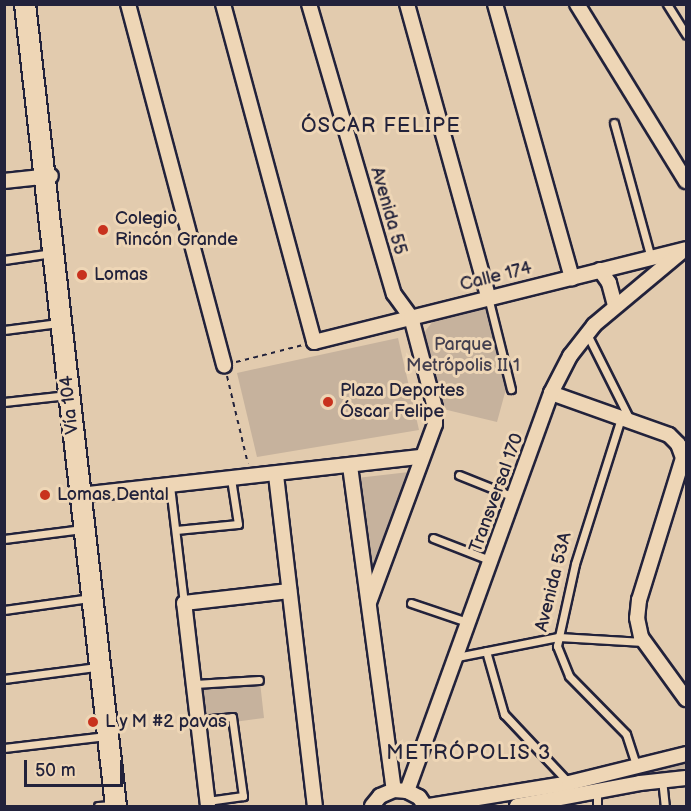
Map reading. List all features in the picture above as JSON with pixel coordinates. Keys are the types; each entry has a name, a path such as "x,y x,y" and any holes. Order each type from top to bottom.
{"main road":[{"name":"Vía 104","path":"25,4 48,176 53,253 69,394 84,494 84,529 108,736 113,806"},
{"name":"Vía 104","path":"32,4 48,176 84,494 113,806"}],"street":[{"path":"128,4 224,365"},
{"path":"223,4 314,342"},
{"name":"Avenida 55","path":"309,4 394,294 411,317 435,408 435,424 420,457"},
{"path":"407,4 488,297"},
{"path":"495,4 572,278"},
{"path":"577,4 687,181"},
{"path":"4,181 48,176"},
{"name":"Calle 174","path":"314,342 686,249"},
{"name":"Transversal 170","path":"401,790 458,657 551,393 570,356 587,334 615,306 686,249"},
{"path":"600,270 609,283 615,306"},
{"path":"551,393 669,435 678,444 683,458 639,600 637,618 644,642 687,699"},
{"path":"84,494 276,475 420,457 369,602"},
{"path":"350,466 369,602 401,790"},
{"path":"276,475 315,807"},
{"path":"207,804 184,603 289,591"},
{"path":"372,807 380,796 401,790 419,797 427,807 569,783 687,754"},
{"path":"518,807 662,779 687,778"}],"lane":[{"path":"667,4 687,35"},
{"path":"614,123 651,258"},
{"path":"4,260 53,253"},
{"path":"488,297 511,389"},
{"path":"4,330 61,323"},
{"path":"587,334 626,419"},
{"path":"4,402 69,394"},
{"name":"Avenida 53A","path":"626,419 575,564 557,646 569,676 620,726 632,747 637,768"},
{"path":"459,476 514,497"},
{"path":"176,530 238,524 231,479"},
{"path":"170,486 184,603"},
{"path":"4,531 5,539 84,529"},
{"path":"433,538 492,561"},
{"path":"4,610 92,598"},
{"path":"411,603 470,623"},
{"path":"458,657 558,637 644,642"},
{"path":"486,651 504,714 569,783"},
{"path":"4,679 100,667"},
{"path":"195,684 259,680"},
{"path":"199,720 232,717 243,796 207,804"},
{"path":"4,748 108,736"},
{"path":"662,779 665,807"},
{"path":"597,792 597,807"}],"path":[{"path":"252,477 224,365 314,342"}],"green space":[{"name":"Parque Metrópolis II 1","path":"485,309 506,389 497,422 443,409 424,337 426,330 434,320"},
{"name":"Plaza Deportes Óscar Felipe","path":"398,338 419,430 257,457 237,373"},
{"path":"409,472 369,585 357,478"},
{"path":"260,682 264,718 234,722 233,713 202,716 199,688"},
{"path":"686,757 686,771 645,776 644,772"}],"place":[{"name":"Colegio Rincón Grande","path":"103,230"},
{"name":"Lomas","path":"82,275"},
{"name":"Plaza Deportes Óscar Felipe","path":"328,402"},
{"name":"Lomas Dental","path":"45,495"},
{"name":"L y M #2 pavas","path":"93,722"}],"district":[{"name":"ÓSCAR FELIPE","path":"381,126"},
{"name":"METRÓPOLIS 3","path":"469,753"}]}
